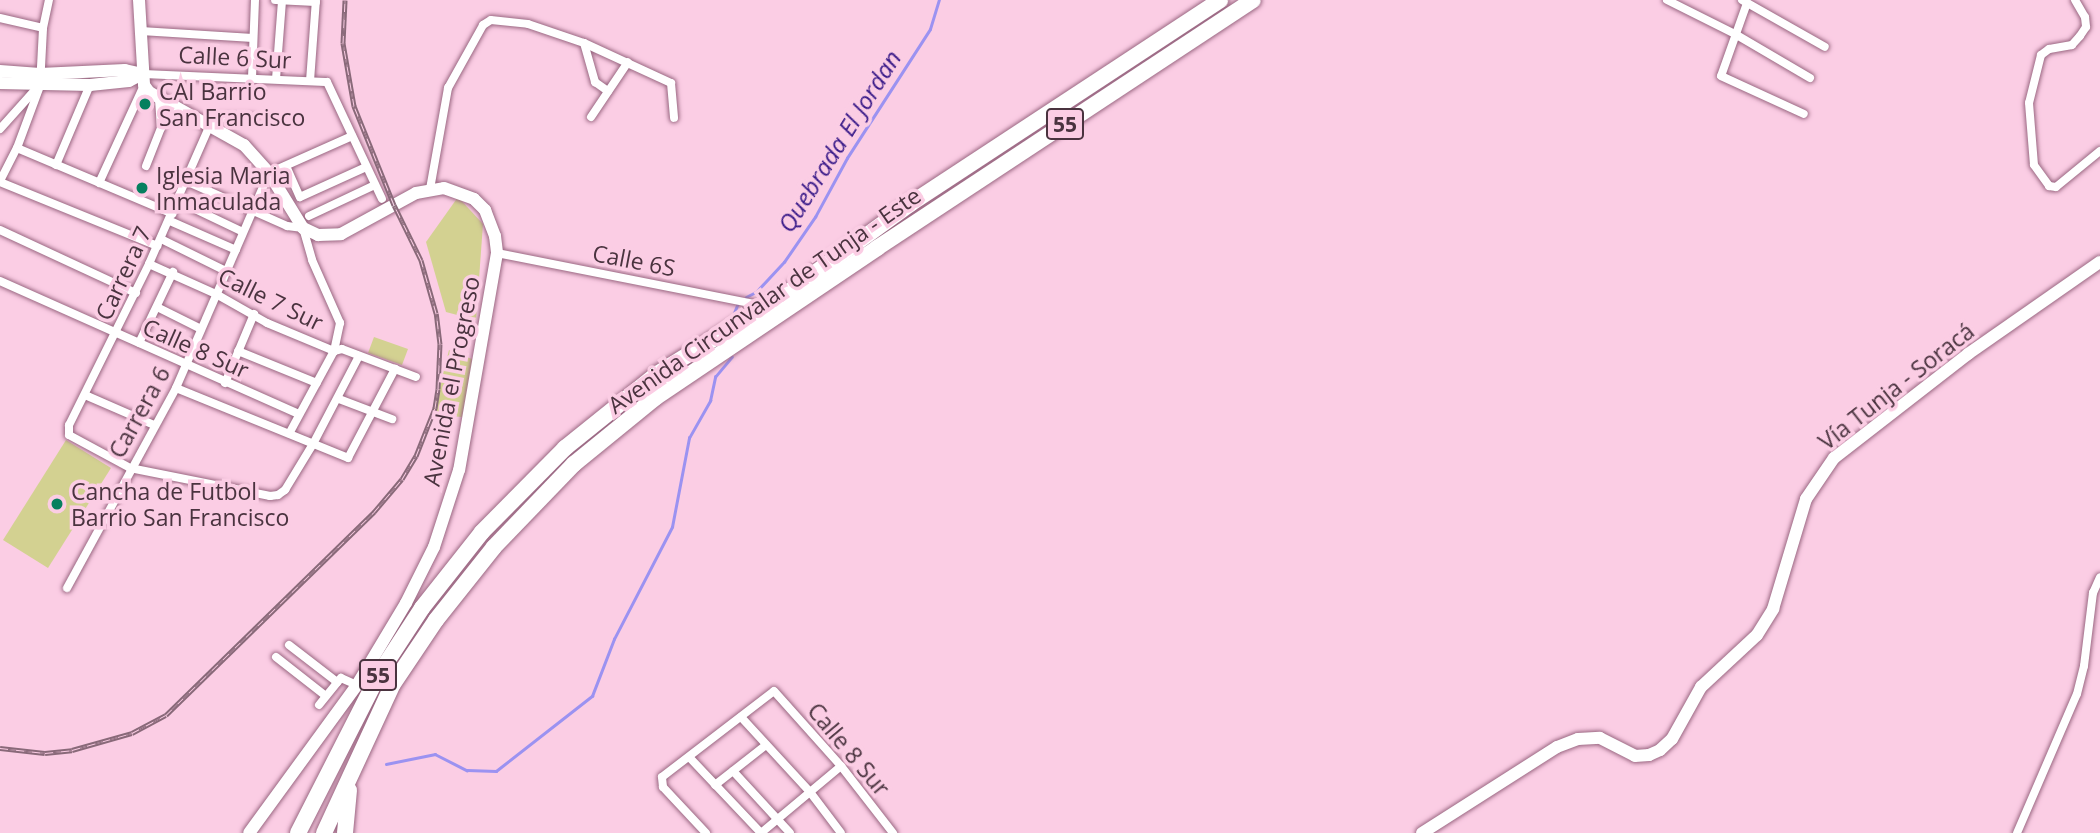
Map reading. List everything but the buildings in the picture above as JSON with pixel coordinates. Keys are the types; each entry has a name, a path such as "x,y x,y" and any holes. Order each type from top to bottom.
{"highway":[{"name":"Avenida Circunvalar de Tunja - Este","path":"298,833 379,674 422,608 482,532 565,448 637,391 910,204 1220,0"},
{"name":"Avenida Circunvalar de Tunja - Este","path":"324,833 393,684 436,620 494,547 574,464 655,398 1253,0"},
{"path":"345,833 349,786 358,755"}],"main road":[{"path":"139,0 143,80 159,97 244,145 318,235 341,234 430,189"},
{"name":"Calle 6 Sur","path":"0,83 125,70 143,80"},
{"name":"Calle 6 Sur","path":"0,71 40,80 90,85 143,80"},
{"name":"Avenida el Progreso","path":"249,833 356,685 400,613 434,547 459,470 497,253 491,222 474,199 461,192 430,189"},
{"name":"Vía Tunja - Soracá","path":"1422,833 1557,747 1578,739 1600,738 1635,756 1649,755 1660,750 1672,739 1702,687 1757,635 1773,609 1806,499 1834,458 1968,354 2100,261"}],"street":[{"path":"49,0 43,29 40,80 18,148 0,181 226,271"},
{"path":"252,78 255,0"},
{"path":"275,0 316,1 310,81"},
{"path":"1667,0 1735,34 1810,78"},
{"path":"2075,0 2085,17 2086,27 2071,45 2049,49 2041,55 2029,103 2034,165 2049,187 2056,187 2100,151"},
{"path":"276,79 282,1"},
{"path":"1804,114 1721,76 1745,1 1825,47"},
{"path":"0,18 43,29"},
{"path":"430,189 448,88 483,25 491,20 503,19 584,43 671,83 674,118"},
{"path":"141,30 253,38"},
{"path":"584,43 595,82 608,91"},
{"path":"591,117 628,62"},
{"name":"Calle 6 Sur","path":"143,80 252,78 327,82 352,136"},
{"path":"0,129 40,80"},
{"path":"99,183 143,80"},
{"path":"56,165 90,85"},
{"path":"146,166 161,128 159,97"},
{"path":"209,125 213,118 253,118"},
{"name":"Carrera 7","path":"130,468 69,435 69,425 136,293 209,125"},
{"path":"269,173 352,136 382,200"},
{"path":"18,148 99,183 236,250"},
{"path":"285,166 300,197 366,167"},
{"name":"Carrera 6","path":"66,588 187,366 269,173"},
{"path":"186,181 287,226 306,222 375,185"},
{"path":"178,201 243,232"},
{"path":"289,434 334,351 340,323 312,260 306,222"},
{"path":"0,230 136,293"},
{"name":"Calle 6S","path":"497,253 764,306"},
{"name":"Calle 7 Sur","path":"149,264 173,272 267,323 334,351 342,349 416,377"},
{"path":"139,343 173,272"},
{"name":"Calle 8 Sur","path":"0,281 299,414"},
{"path":"157,307 201,329"},
{"path":"225,383 254,314"},
{"path":"238,351 317,383"},
{"path":"130,468 270,496 278,495 285,490 313,444 339,399 359,356"},
{"path":"176,388 348,458 395,369"},
{"path":"85,395 154,425"},
{"path":"339,399 391,419"},
{"path":"2017,833 2077,694 2084,666 2094,593 2100,577"},
{"path":"289,645 337,682"},
{"path":"276,657 326,696"},
{"path":"319,705 337,682 345,677 356,685"},
{"name":"Calle 8 Sur","path":"741,717 774,691 841,766 893,833"},
{"path":"706,833 663,787 662,777 741,717 810,792 841,833"},
{"path":"715,785 766,745"},
{"path":"690,758 761,833 841,766"},
{"path":"733,771 790,833"}],"shaded area":[{"path":"458,197 483,224 476,320 446,312 426,242"},
{"path":"374,337 408,349 402,365 368,353"},
{"path":"449,350 472,359 462,417 433,415"},
{"name":"Cancha de Futbol Barrio San Francisco","path":"66,440 111,468 48,568 3,540"}],"waterway":[{"name":"Quebrada El Jordan","path":"746,297 756,292 784,262 815,217 847,158 930,29 939,0"},
{"path":"734,313 738,303"},
{"path":"386,764 435,754 467,770 496,771 592,696 614,639 672,527 689,438 710,401 715,377 732,357"}],"railway":[{"path":"0,748 45,753 72,750 132,733 166,715 374,512 402,479 416,456 435,408 438,389 440,344 436,313 421,260 394,205 354,106 343,43 345,0"}],"place":[{"name":"CAI Barrio San Francisco","path":"145,104"},
{"name":"Iglesia Maria Inmaculada","path":"142,188"},
{"name":"Cancha de Futbol Barrio San Francisco","path":"57,504"}]}
